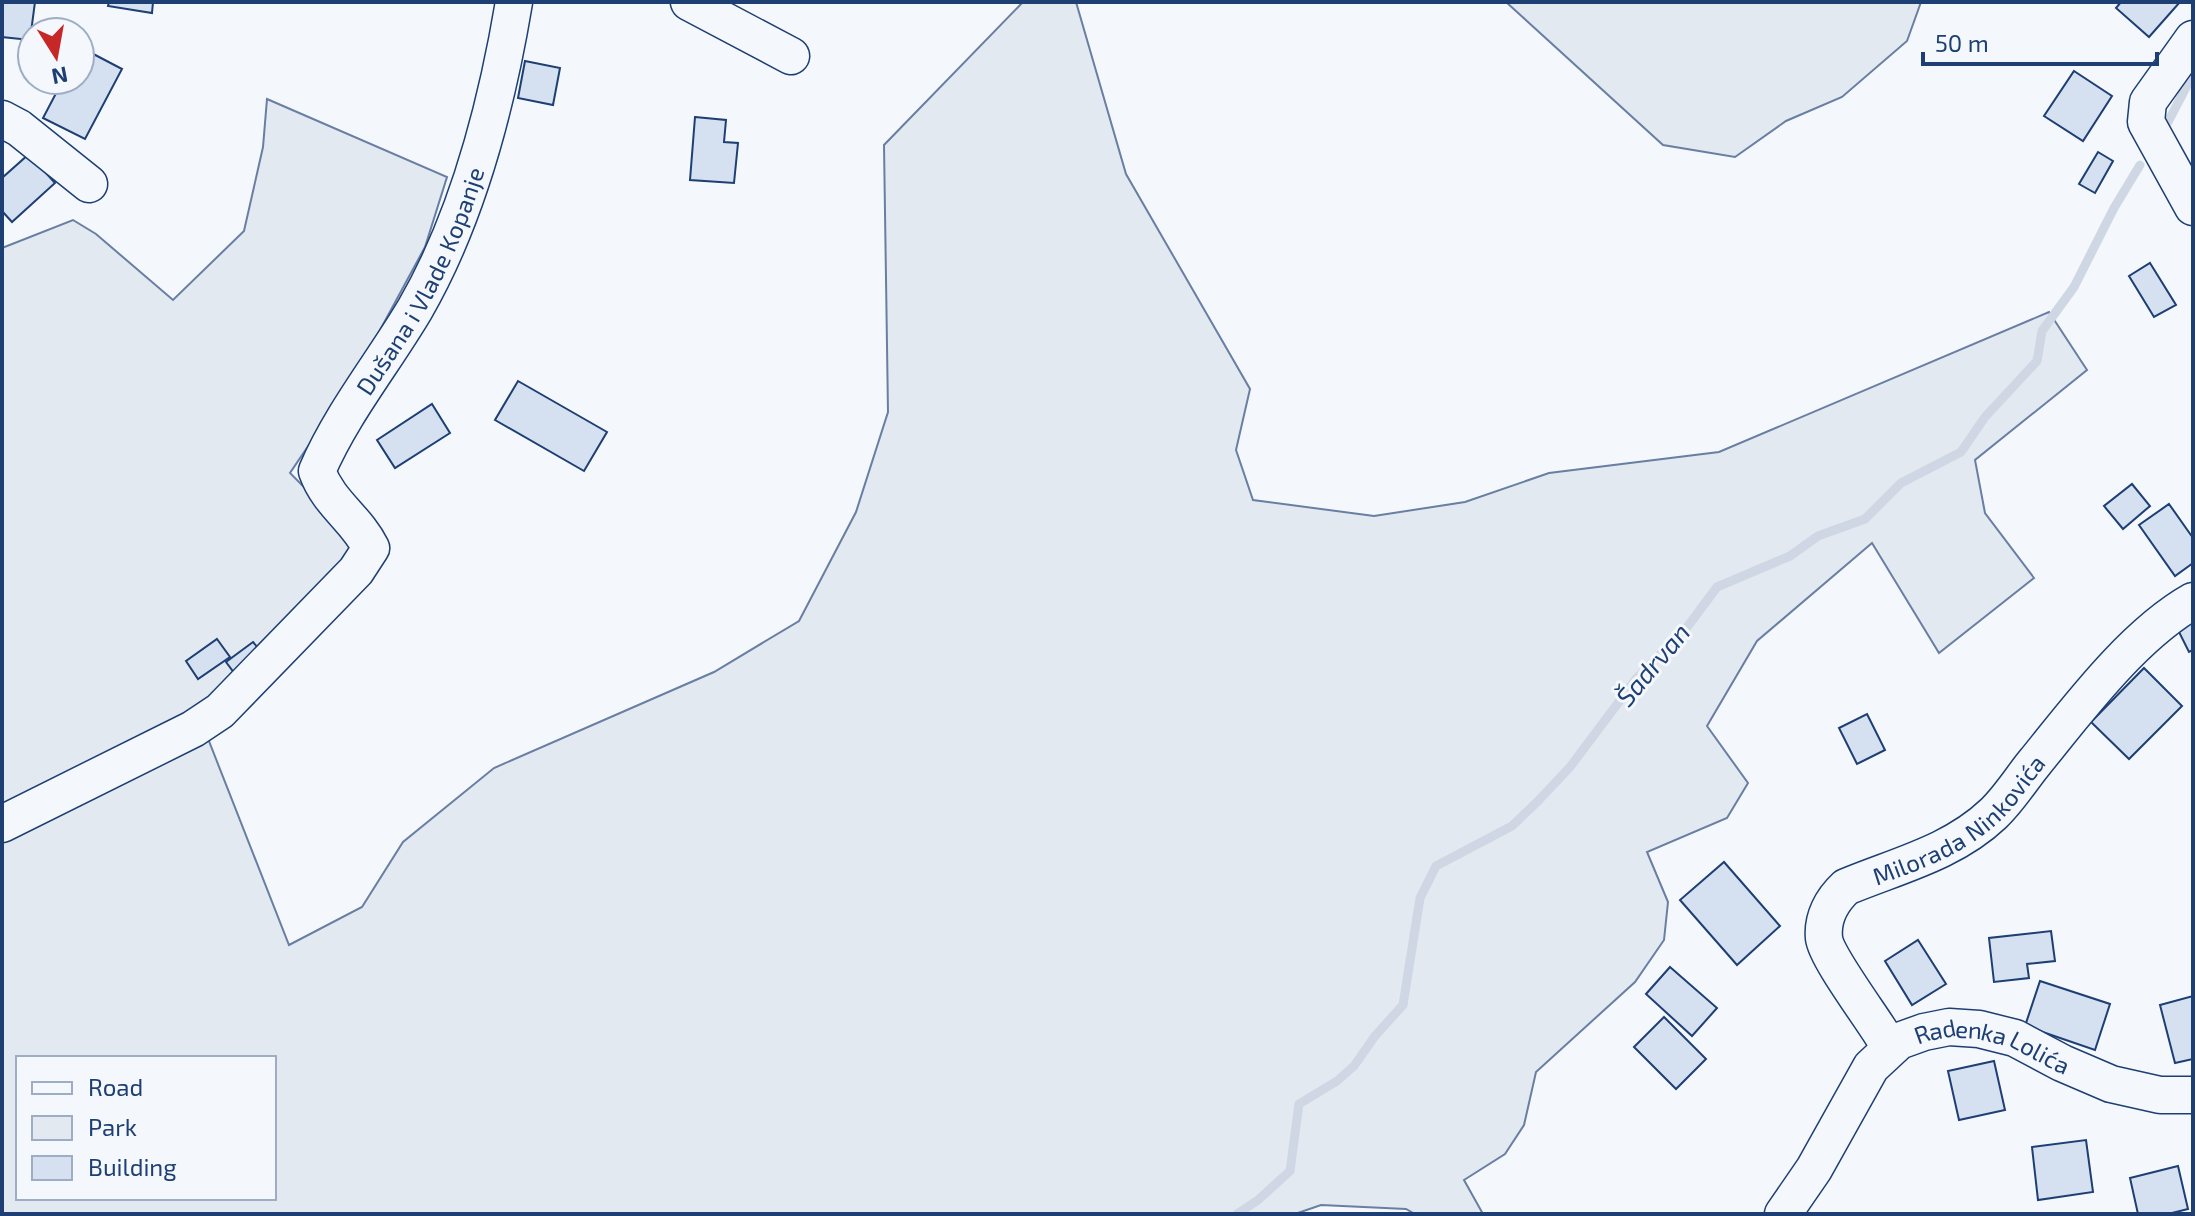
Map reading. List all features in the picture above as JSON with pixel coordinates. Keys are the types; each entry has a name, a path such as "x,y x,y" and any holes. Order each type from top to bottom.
{"street":[{"name":"Dušana i Vlade Kopanje","path":"2,824 193,729 220,711 356,571 371,548 364,534 324,490 317,471 346,418 415,309 454,234 490,115 514,2"},
{"path":"689,2 791,56"},
{"path":"2193,39 2148,102 2146,122 2193,207"},
{"path":"2,119 19,128 89,184"},
{"name":"Milorada Ninkovića","path":"1887,1051 1881,1031 1826,948 1824,926 1836,896 1846,887 1937,852 1994,814 2111,672 2173,613 2193,601"},
{"name":"Radenka Lolića","path":"1783,1214 1814,1169 1871,1067 1899,1041 1924,1032 1949,1027 1979,1029 2015,1038 2111,1084 2160,1095 2193,1095"}],"green space":[{"path":"1023,2 1076,2 1126,174 1250,389 1236,450 1253,500 1374,516 1465,502 1549,473 1719,452 2049,312 2087,370 1975,460 1985,513 2034,578 1939,653 1872,543 1757,641 1707,726 1748,783 1727,818 1647,852 1668,902 1664,940 1635,982 1536,1072 1524,1125 1505,1154 1464,1180 1483,1214 1415,1214 1406,1209 1321,1205 1295,1214 2,1214 2,838 205,731 289,945 362,907 403,842 494,768 714,672 799,621 856,512 888,412 884,145"},
{"path":"1506,2 1921,2 1907,41 1842,97 1786,121 1735,157 1663,145"},
{"path":"267,99 447,177 425,247 353,380 290,473 358,542 214,705 2,816 2,248 73,220 96,234 173,300 244,231 263,147"}],"building":[{"path":"2,2 35,2 33,16 16,16 16,38 2,37"},
{"path":"109,2 153,2 152,13 108,6"},
{"path":"2121,2 2180,2 2149,37 2116,8"},
{"path":"96,55 122,69 85,139 43,118 55,96 96,96"},
{"path":"525,61 560,68 553,105 518,98"},
{"path":"2074,71 2112,96 2083,141 2044,116"},
{"path":"695,117 726,120 724,142 738,143 734,183 690,180"},
{"path":"2098,152 2113,161 2095,193 2079,184"},
{"path":"29,154 55,183 12,222 2,211 2,178"},
{"path":"2150,263 2176,305 2154,317 2129,276"},
{"path":"518,381 607,432 584,471 495,420"},
{"path":"432,404 450,433 395,468 377,440"},
{"path":"2132,484 2150,506 2123,529 2104,506"},
{"path":"2169,504 2193,538 2193,563 2175,576 2139,525"},
{"path":"2193,619 2193,650 2189,652 2177,628"},
{"path":"217,639 230,657 198,679 186,661"},
{"path":"253,642 265,656 238,678 226,662"},
{"path":"2144,668 2182,706 2129,759 2091,722"},
{"path":"1867,714 1885,750 1857,764 1839,728"},
{"path":"1724,862 1780,926 1737,965 1680,900"},
{"path":"2051,931 2055,961 2027,964 2029,978 1994,982 1989,938"},
{"path":"1918,940 1946,984 1912,1005 1885,961"},
{"path":"1670,967 1717,1008 1692,1036 1646,994"},
{"path":"2040,981 2110,1004 2095,1050 2025,1026"},
{"path":"2193,996 2193,1059 2175,1063 2160,1005"},
{"path":"1664,1017 1706,1059 1676,1089 1634,1047"},
{"path":"1994,1061 2005,1110 1959,1120 1948,1071"},
{"path":"2086,1140 2093,1192 2038,1200 2032,1147"},
{"path":"2178,1166 2188,1209 2168,1214 2138,1214 2130,1178"}],"waterway":[{"path":"2168,122 2193,74"},
{"name":"Šadrvan","path":"1237,1214 1290,1171 1299,1104 1337,1081 1354,1066 1375,1036 1403,1005 1420,898 1436,866 1512,826 1539,800 1570,767 1636,679 1688,626 1717,587 1790,556 1818,536 1865,519 1901,483 1961,452 1985,417 2037,361 2042,331 2074,287 2114,208 2140,165"}]}
